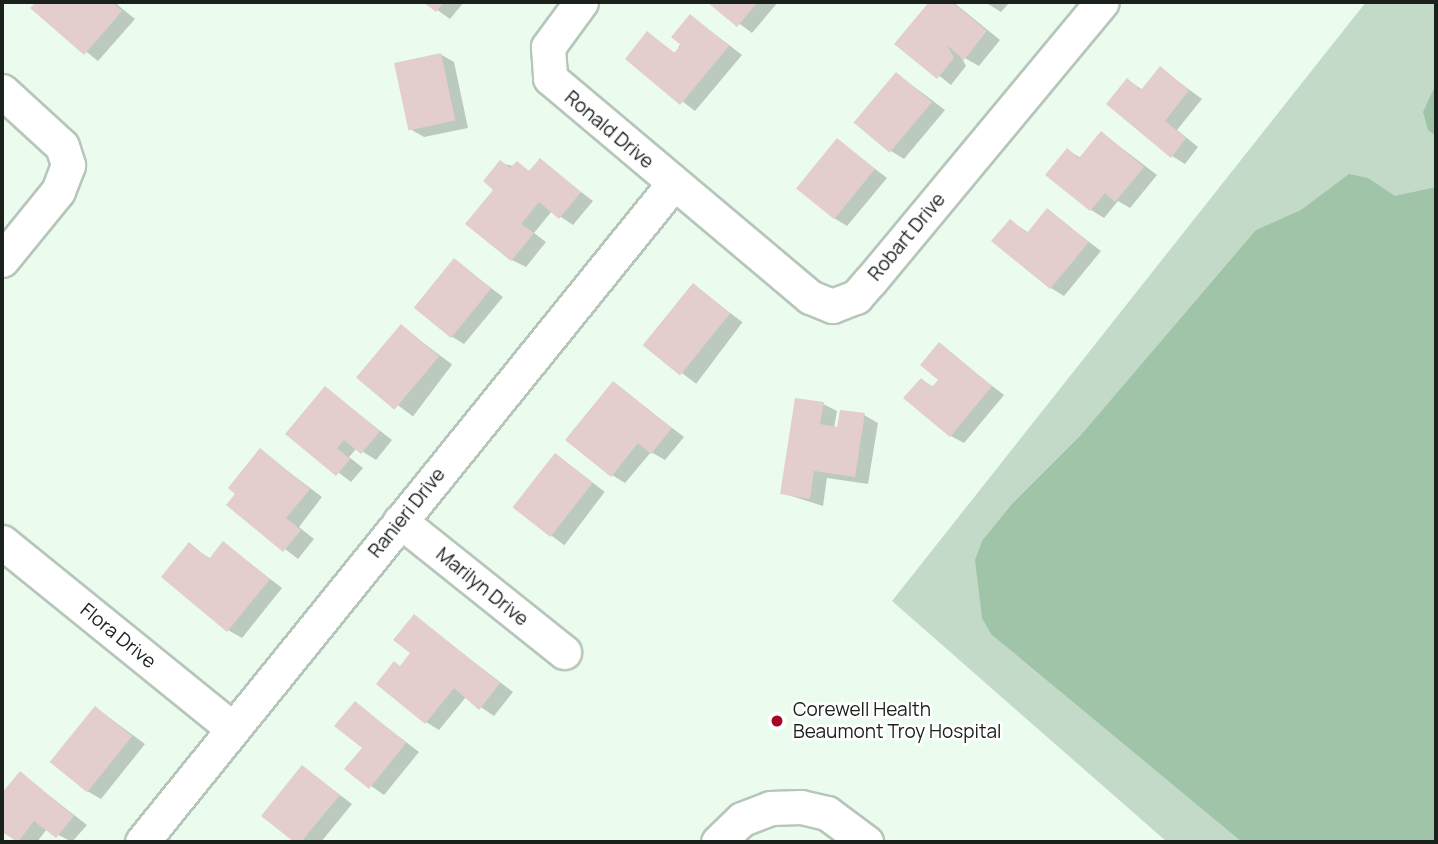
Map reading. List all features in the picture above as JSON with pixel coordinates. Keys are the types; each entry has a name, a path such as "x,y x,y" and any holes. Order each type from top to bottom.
{"street":[{"name":"Ronald Drive","path":"582,2 548,47 550,78 673,184"},
{"name":"Robart Drive","path":"673,184 810,298 844,303 872,280 1102,2"},
{"path":"2,91 62,146 68,165 58,191 2,260"},
{"name":"Ranieri Drive","path":"142,842 673,184"},
{"name":"Marilyn Drive","path":"401,521 564,652"},
{"name":"Flora Drive","path":"2,542 233,729"},
{"path":"718,842 742,819 771,808 801,807 827,813 866,842"}],"shaded area":[{"path":"1366,2 1436,2 1436,842 1167,842 892,601"},
{"path":"1436,84 1436,136 1428,130 1423,112"},
{"path":"1349,174 1368,178 1395,196 1436,187 1436,842 1242,842 991,634 982,618 975,560 982,541 1012,504 1081,435 1256,230 1301,210"}],"building":[{"path":"36,2 112,2 122,11 84,55 30,8"},
{"path":"423,2 444,2 436,12"},
{"path":"707,2 758,2 737,27"},
{"path":"929,2 952,2 987,31 964,60 947,45 954,58 937,79 894,44"},
{"path":"690,14 729,46 680,105 625,59 647,31 674,53 681,45 671,37"},
{"path":"441,53 455,120 408,130 394,63"},
{"path":"1160,66 1189,90 1165,121 1186,138 1171,158 1106,104 1127,78 1141,90"},
{"path":"896,72 932,102 890,153 854,123"},
{"path":"1101,131 1144,167 1115,202 1105,193 1090,211 1045,175 1067,148 1079,158"},
{"path":"837,138 875,169 834,219 796,189"},
{"path":"540,158 581,192 559,219 539,202 521,224 534,233 511,261 465,224 493,190 483,181 500,160 510,168 517,161 529,171"},
{"path":"1047,208 1089,242 1050,289 991,241 1010,219 1027,233"},
{"path":"454,258 491,288 451,338 414,308"},
{"path":"693,283 730,313 680,375 643,345"},
{"path":"401,324 439,356 394,410 356,378"},
{"path":"939,342 992,386 950,437 903,398 921,378 932,387 938,380 920,365"},
{"path":"613,381 672,428 651,454 638,443 611,477 565,440"},
{"path":"325,386 380,431 361,454 344,440 337,448 350,459 336,476 285,434"},
{"path":"795,398 824,402 820,424 837,427 840,410 865,413 855,477 814,471 810,499 780,494"},
{"path":"260,448 310,489 286,518 301,530 283,552 226,505 235,494 228,488"},
{"path":"555,453 593,483 550,537 513,507"},
{"path":"223,541 270,579 227,632 161,577 189,542 209,559"},
{"path":"414,614 500,683 479,710 454,688 425,724 376,684 394,661 400,666 410,653 393,640"},
{"path":"355,701 406,743 369,789 344,769 362,748 334,726"},
{"path":"95,706 132,736 87,792 50,762"},
{"path":"302,765 340,795 301,842 294,842 261,816"},
{"path":"20,771 74,816 56,838 34,821 18,842 2,832 2,793"}],"place":[{"name":"Corewell Health Beaumont Troy Hospital","path":"777,721"}]}
